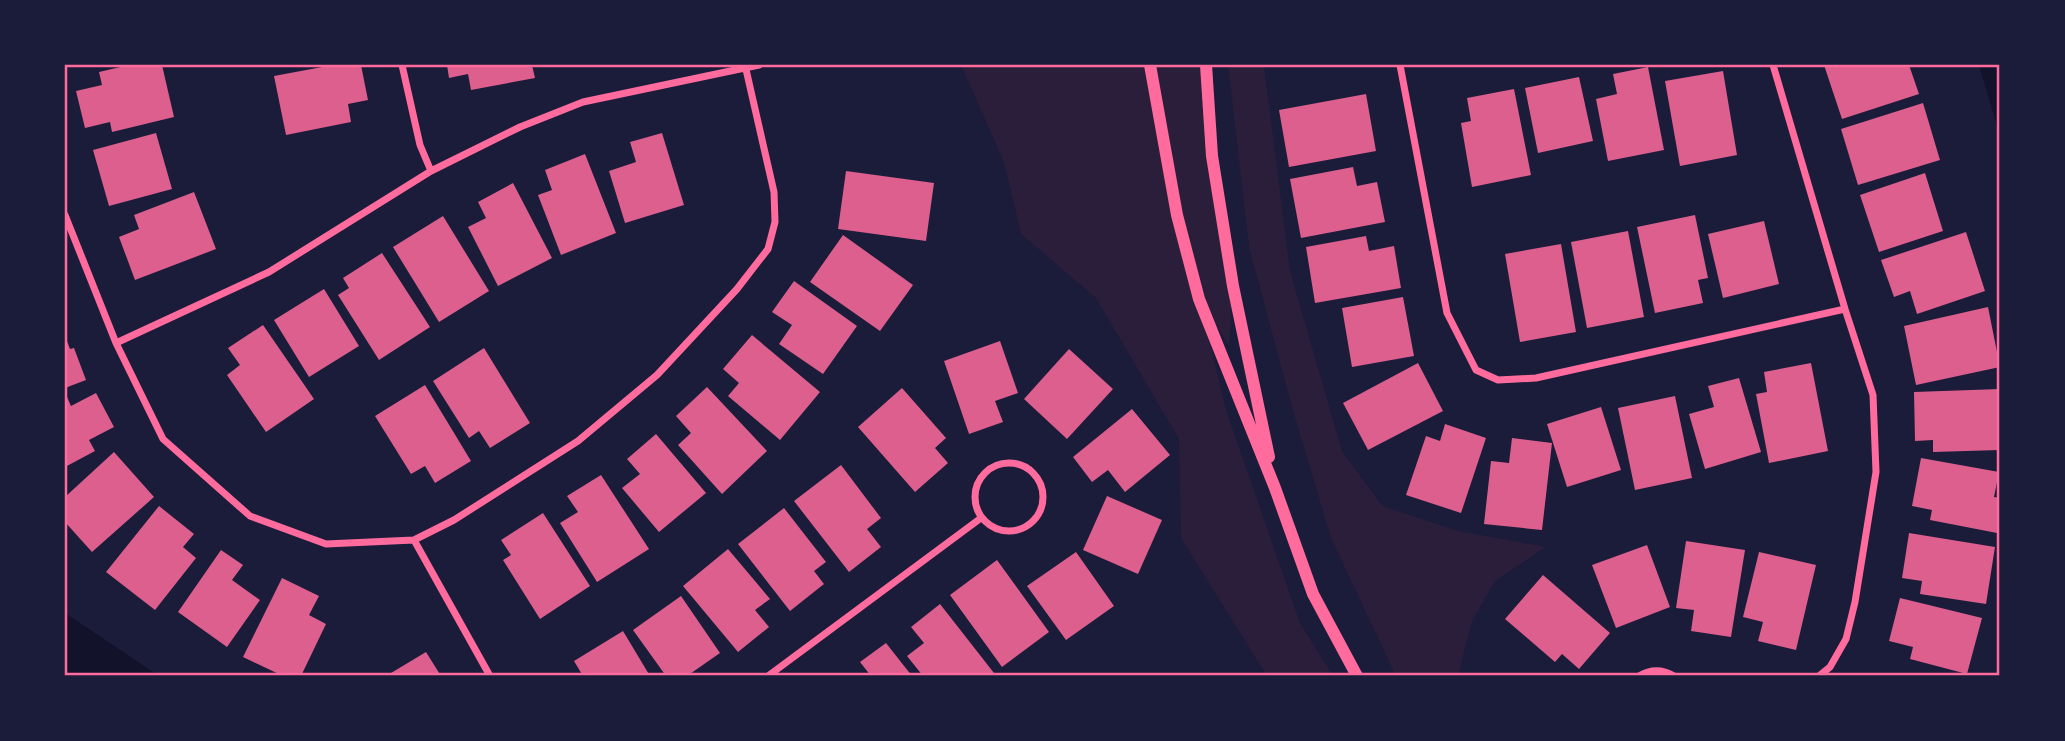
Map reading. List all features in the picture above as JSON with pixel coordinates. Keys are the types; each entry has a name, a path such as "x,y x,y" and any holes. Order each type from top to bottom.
{"street":[{"path":"402,65 420,145 431,171"},
{"path":"116,343 269,272 431,171 520,127 583,102 759,65"},
{"path":"1150,65 1177,215 1199,299 1275,488 1313,594 1357,676"},
{"path":"1206,65 1212,156 1233,286 1275,488"},
{"path":"1400,65 1447,313 1476,370 1498,380 1536,378 1845,309"},
{"path":"1773,65 1873,396 1876,472 1851,622 1838,655 1819,676"},
{"path":"65,215 116,343 163,439 250,516 326,544 414,540 454,520 587,432 657,375 737,289 768,248 775,222 774,192 745,66"},
{"path":"1001,463 1015,463 1038,477 1044,489 1044,503 1039,516 1030,526 1018,531 1004,532 991,528 981,518 975,506 975,492 980,479 989,469 1001,463"},
{"path":"768,676 981,518"},
{"path":"414,540 491,676"},
{"path":"1639,676 1659,670 1674,676"}],"shaded area":[{"path":"961,65 1206,65 1233,286 1229,345 1200,302 1227,413 1300,623 1333,676 1267,676 1181,538 1179,439 1096,298 1021,234 1004,162"},
{"path":"1228,65 1264,65 1290,271 1342,451 1382,506 1458,531 1546,547 1495,581 1472,621 1458,676 1396,676 1331,538 1249,247"},
{"path":"1979,65 2000,65 2000,136"},
{"path":"65,613 159,676 65,676"}],"building":[{"path":"129,65 162,65 174,117 112,132 110,122 85,128 76,91 102,85 99,72"},
{"path":"333,65 361,65 368,100 348,104 351,122 286,135 274,76"},
{"path":"447,65 532,65 535,78 471,90 468,74 449,78"},
{"path":"1824,65 1909,65 1919,94 1842,119"},
{"path":"1648,67 1664,150 1608,161 1596,99 1617,94 1613,74"},
{"path":"1723,71 1737,155 1680,166 1665,81"},
{"path":"1579,77 1593,141 1538,153 1525,88"},
{"path":"1514,89 1531,175 1472,187 1461,123 1471,121 1467,98"},
{"path":"1366,94 1376,151 1289,167 1279,110"},
{"path":"1923,103 1940,160 1858,185 1841,129"},
{"path":"156,133 172,189 109,206 93,150"},
{"path":"662,133 684,205 625,223 609,171 636,162 630,142"},
{"path":"585,154 616,233 561,255 538,195 552,190 545,170"},
{"path":"1353,167 1357,186 1377,182 1385,222 1301,238 1290,179"},
{"path":"846,171 934,183 926,241 838,229"},
{"path":"1925,173 1943,231 1879,252 1860,195"},
{"path":"513,183 552,258 498,286 468,227 486,218 478,202"},
{"path":"194,192 216,249 135,280 119,237 139,229 134,215"},
{"path":"1695,215 1708,278 1698,280 1703,303 1655,313 1637,227"},
{"path":"443,216 489,291 439,322 393,247"},
{"path":"1764,221 1779,284 1723,298 1708,234"},
{"path":"1628,231 1644,317 1587,328 1571,242"},
{"path":"1966,232 1985,291 1917,314 1910,291 1894,297 1881,260"},
{"path":"843,235 913,285 880,331 810,282"},
{"path":"1366,236 1369,251 1394,246 1401,288 1315,303 1306,247"},
{"path":"1561,244 1576,332 1520,342 1505,254"},
{"path":"382,253 430,327 379,360 338,295 349,288 343,278"},
{"path":"794,281 857,326 823,374 779,344 792,325 772,312"},
{"path":"324,289 359,346 309,377 274,320"},
{"path":"1403,297 1414,356 1352,367 1342,308"},
{"path":"1988,307 2000,367 1916,385 1904,326"},
{"path":"263,325 314,399 266,432 227,375 240,365 228,348"},
{"path":"752,335 820,392 780,440 728,396 739,383 723,369"},
{"path":"65,336 70,349 74,348 86,380 65,388"},
{"path":"1000,341 1018,393 995,401 1003,422 969,434 944,361"},
{"path":"484,348 530,423 490,448 479,431 469,438 433,381"},
{"path":"1069,349 1113,389 1067,439 1024,399"},
{"path":"1418,363 1443,411 1368,450 1343,403"},
{"path":"1811,363 1828,451 1769,463 1756,394 1767,392 1764,372"},
{"path":"1739,378 1761,452 1705,469 1689,414 1714,407 1708,386"},
{"path":"425,385 471,461 435,483 425,466 411,474 375,416"},
{"path":"707,387 767,451 722,494 678,445 691,433 676,416"},
{"path":"902,388 946,438 935,448 948,463 915,492 858,427"},
{"path":"2000,389 2000,450 1933,452 1933,440 1915,441 1914,392"},
{"path":"96,393 114,427 89,440 95,451 65,467 65,399 67,397 71,406"},
{"path":"1675,396 1692,478 1635,490 1618,408"},
{"path":"1601,407 1621,470 1567,487 1547,424"},
{"path":"1132,409 1170,455 1125,492 1108,470 1092,482 1073,457"},
{"path":"1445,424 1486,438 1461,513 1406,495 1426,436 1440,441"},
{"path":"656,434 706,493 659,532 622,488 640,474 627,459"},
{"path":"1512,438 1552,443 1542,530 1484,524 1491,461 1509,463"},
{"path":"114,452 154,497 92,552 65,522 65,497"},
{"path":"1921,458 1999,472 1994,497 2000,498 1997,533 1930,520 1932,510 1912,506"},
{"path":"841,465 881,518 867,529 881,547 849,572 794,501"},
{"path":"601,475 649,549 597,582 560,523 578,512 567,496"},
{"path":"1107,496 1162,520 1138,574 1083,550"},
{"path":"159,506 194,534 183,547 196,558 155,610 106,572"},
{"path":"784,508 826,562 814,571 824,584 790,611 738,544"},
{"path":"543,513 590,586 540,619 503,560 511,555 501,540"},
{"path":"1909,533 1995,547 1986,604 1920,594 1922,581 1902,578"},
{"path":"1686,541 1745,550 1731,637 1691,631 1694,610 1676,608"},
{"path":"1647,545 1670,607 1616,628 1592,565"},
{"path":"728,549 770,599 755,610 769,627 738,652 683,586"},
{"path":"221,550 243,565 232,580 260,600 227,647 178,612"},
{"path":"1076,552 1114,606 1066,640 1027,586"},
{"path":"1759,552 1816,565 1796,650 1758,641 1763,622 1743,617"},
{"path":"997,560 1049,632 1002,667 950,595"},
{"path":"1543,575 1610,633 1579,669 1562,654 1555,662 1505,619"},
{"path":"282,578 319,596 309,615 326,624 301,676 283,676 243,657"},
{"path":"681,596 720,653 687,676 666,676 633,630"},
{"path":"1900,598 1982,618 1967,674 1910,659 1913,647 1889,641"},
{"path":"940,604 994,673 990,676 923,676 907,656 924,643 911,627"},
{"path":"623,631 650,676 583,676 574,661"},
{"path":"886,643 912,676 871,676 860,662"},
{"path":"426,652 441,676 386,676"}]}
